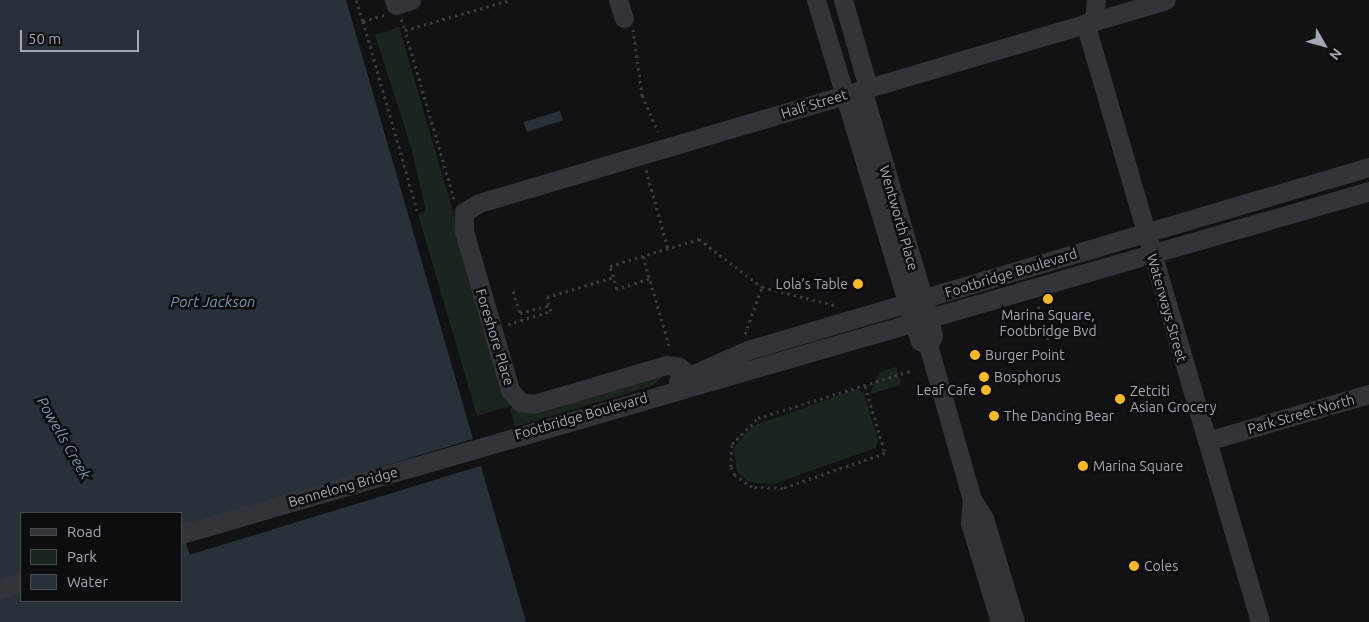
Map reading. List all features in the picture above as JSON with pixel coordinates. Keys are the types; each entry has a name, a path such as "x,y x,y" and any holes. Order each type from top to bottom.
{"street":[{"path":"392,7 412,0"},
{"path":"816,0 858,90"},
{"path":"843,0 858,90"},
{"path":"1090,22 1096,0"},
{"name":"Half Street","path":"464,212 479,203 1166,0"},
{"name":"Waterways Street","path":"1090,22 1145,233 1260,622"},
{"name":"Wentworth Place","path":"858,90 922,322 933,336 928,345 972,499 984,518 1016,622"},
{"name":"Footbridge Boulevard","path":"658,394 689,375 748,350 1369,168"},
{"name":"Footbridge Boulevard","path":"504,439 658,394 695,388 1369,192"},
{"name":"Foreshore Place","path":"464,212 468,245 510,390 520,402 534,404 666,365 689,375"},
{"name":"Park Street North","path":"1207,441 1369,394"},
{"name":"Bennelong Bridge","path":"182,534 504,439"},
{"name":"Wentworth Place","path":"972,499 970,523 1000,622"},
{"path":"0,590 20,582"}],"path":[{"path":"356,0 417,210"},
{"path":"464,212 455,204 405,30 510,0"},
{"path":"362,21 392,7"},
{"path":"638,44 635,59 642,95 660,138"},
{"path":"649,180 668,249"},
{"path":"649,279 617,289 610,266 699,239 762,287 844,307"},
{"path":"642,256 666,337"},
{"path":"512,323 551,312 547,297 614,277"},
{"path":"748,350 745,336 762,287"},
{"path":"513,291 520,313 549,305"},
{"path":"1038,306 1049,343"},
{"path":"865,386 885,452 783,488 752,487 736,475 730,467 732,444 758,418 910,371"}],"green space":[{"path":"399,27 510,406 477,416 418,214 426,211 411,147 375,35"},
{"path":"896,367 901,385 870,394 879,372"},
{"path":"665,374 652,386 515,427 510,409 514,407 534,415"},
{"path":"857,389 864,393 878,440 876,448 773,484 749,482 737,472 734,447 753,426"}],"water":[{"name":"Port Jackson","path":"0,0 346,0 526,622 0,622"},
{"path":"560,111 563,121 527,132 524,122"}],"pier":[{"path":"476,438 484,465 190,555 182,528"}],"place":[{"name":"Lola’s Table","path":"858,284"},
{"name":"Marina Square, Footbridge Bvd","path":"1048,299"},
{"name":"Burger Point","path":"975,355"},
{"name":"Bosphorus","path":"984,377"},
{"name":"Leaf Cafe","path":"986,390"},
{"name":"Zetciti Asian Grocery","path":"1120,399"},
{"name":"The Dancing Bear","path":"994,416"},
{"name":"Marina Square","path":"1083,466"},
{"name":"Coles","path":"1134,566"}],"water label":[{"name":"Powells Creek","path":"64,438"}]}
